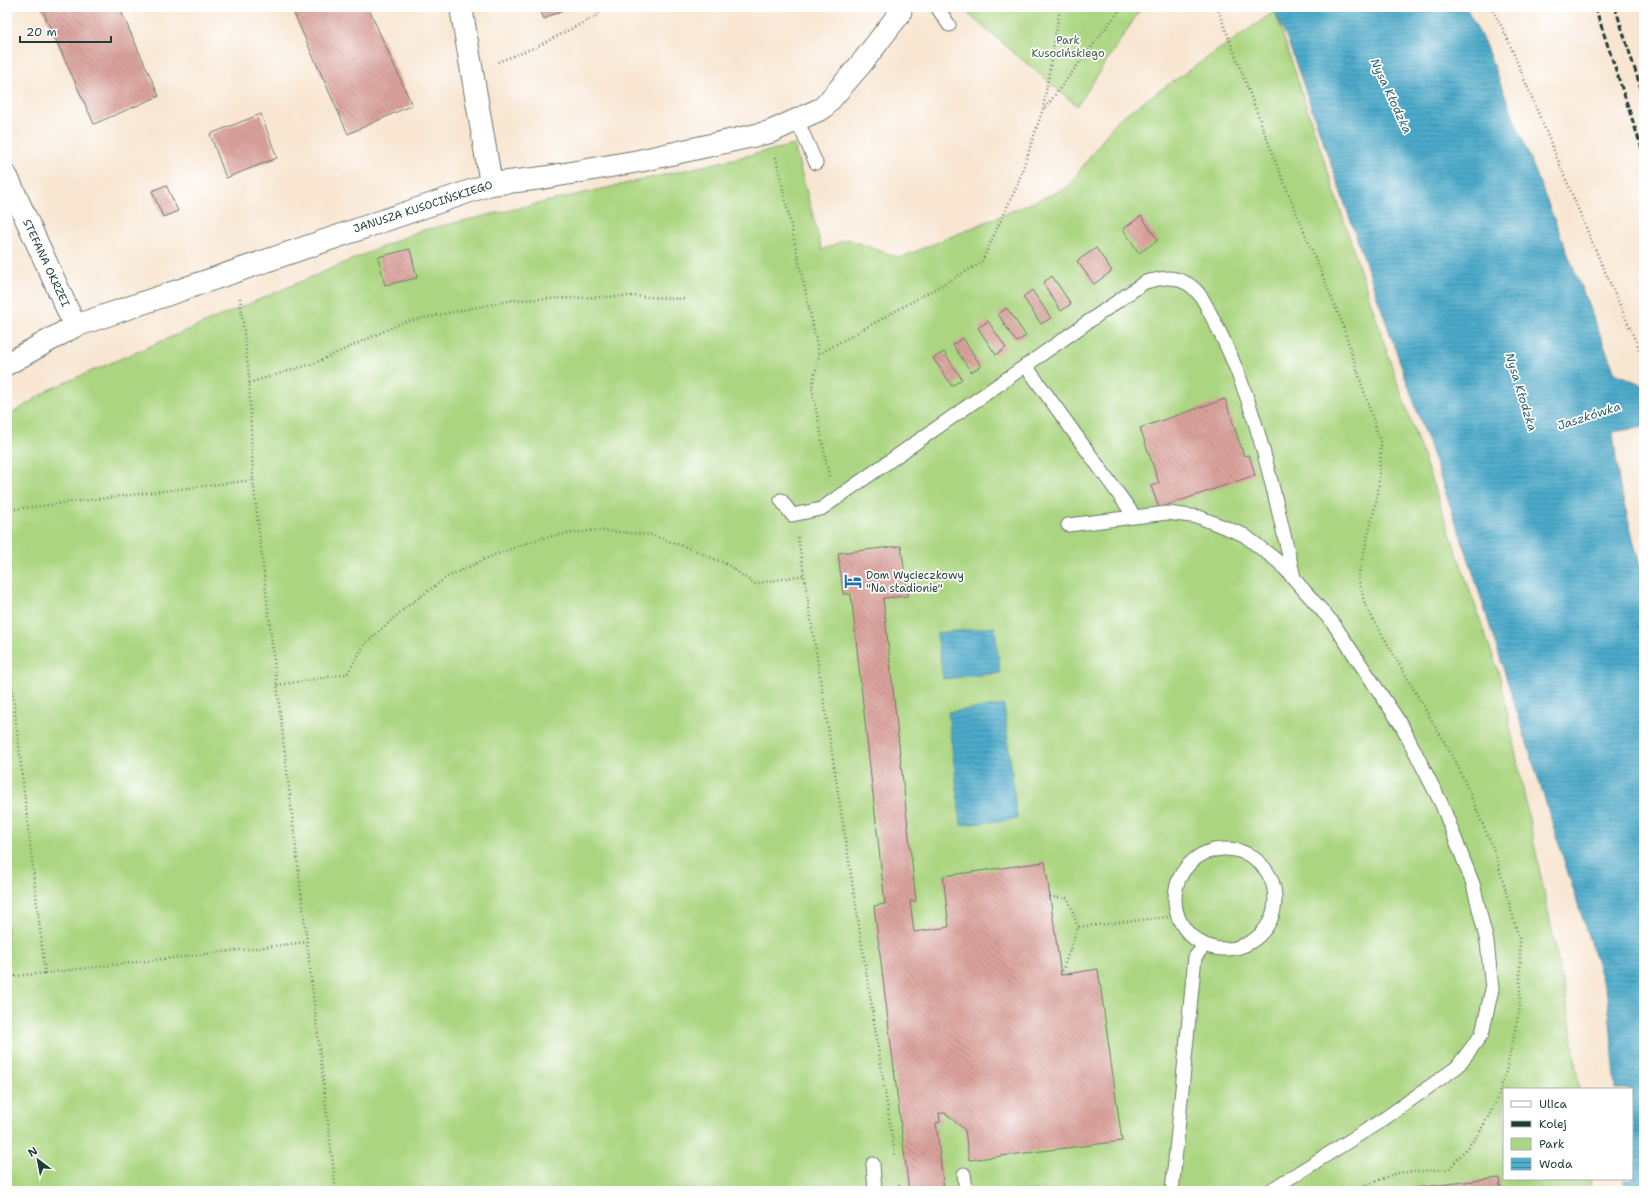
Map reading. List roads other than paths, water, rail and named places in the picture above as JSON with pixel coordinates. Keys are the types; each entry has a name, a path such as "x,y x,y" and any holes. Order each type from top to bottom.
{"street":[{"path":"461,7 491,184"},
{"name":"JANUSZA KUSOCIŃSKIEGO","path":"7,364 75,326 491,184 542,178 639,161 770,132 823,108 861,64 900,13 901,7"},
{"name":"STEFANA OKRZEI","path":"7,177 75,326"}],"lane":[{"path":"937,7 949,25"},
{"path":"798,120 816,163"},
{"path":"781,500 792,514 821,509 1146,282 1169,277 1185,282 1201,296 1229,348 1263,444 1294,579"},
{"path":"1026,366 1135,517"},
{"path":"1068,525 1167,513 1199,516 1244,535 1280,563 1333,623 1402,726 1442,805 1473,884 1487,942 1492,989 1482,1034 1457,1067 1381,1121 1269,1191"},
{"path":"1229,849 1244,852 1256,860 1266,871 1273,884 1275,899 1273,913 1267,926 1258,937 1246,945 1232,949 1218,949 1204,946 1192,938 1183,928 1177,916 1174,902 1175,888 1180,875 1188,863 1200,855 1214,850 1229,849"},
{"path":"1172,1191 1195,957 1204,946"},
{"path":"873,1164 875,1191"},
{"path":"964,1174 966,1191"}],"water":[{"path":"1273,7 1466,7 1484,42 1615,373 1643,385 1644,388 1644,427 1613,432 1619,483 1644,582 1644,1191 1625,1191 1624,1180 1633,1180 1633,1088 1616,1088 1608,999 1467,554 1288,41"},
{"path":"995,627 1000,673 943,679 937,633"},
{"path":"1004,705 1017,819 961,825 948,712"}],"railway":[{"path":"1595,7 1644,155"},
{"path":"1615,7 1644,98"}],"place":[{"name":"Dom Wycieczkowy \"Na stadionie\"","path":"853,581"}],"park label":[{"name":"Park Kusocińskiego","path":"1068,46"}],"water label":[{"name":"Nysa Kłodzka","path":"1391,96"},
{"name":"Nysa Kłodzka","path":"1521,392"},
{"name":"Jaszkówka","path":"1589,416"}]}
